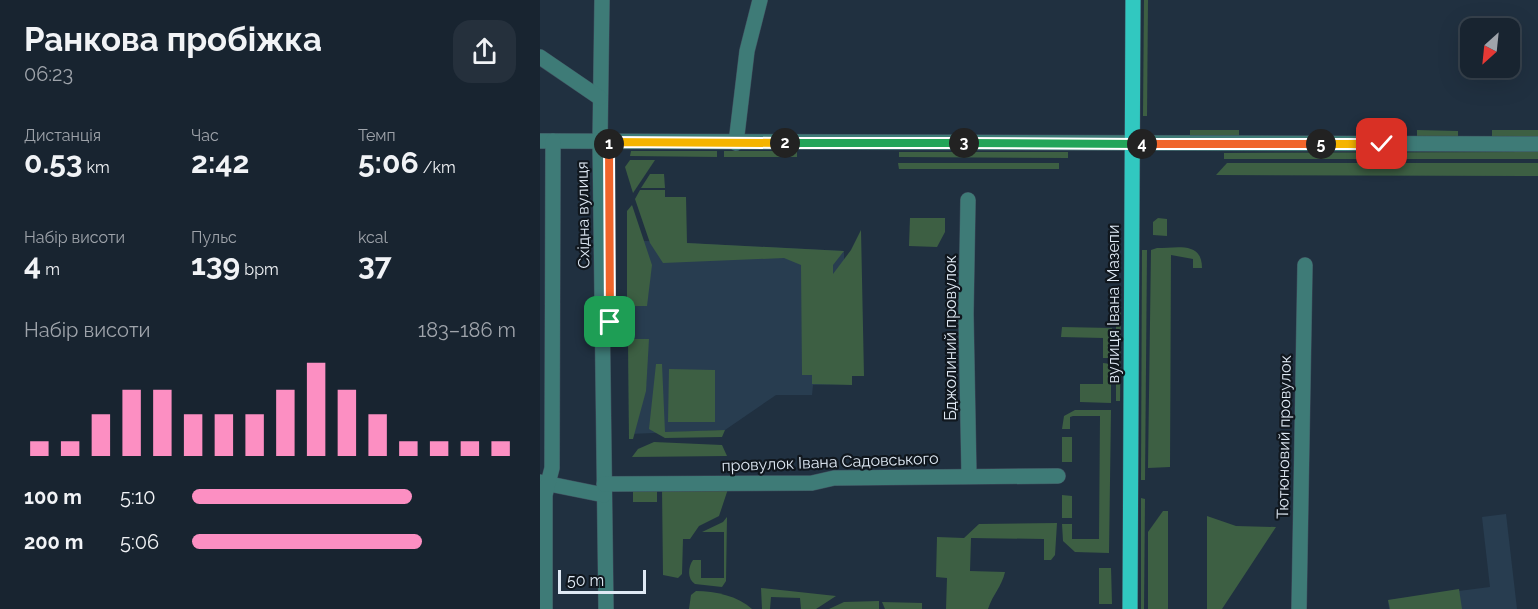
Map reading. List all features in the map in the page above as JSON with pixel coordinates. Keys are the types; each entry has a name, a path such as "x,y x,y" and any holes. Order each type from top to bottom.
{"main road":[{"name":"вулиця Івана Мазепи","path":"1130,609 1133,0"}],"street":[{"name":"Східна вулиця","path":"602,0 600,98 605,142"},
{"name":"Східна вулиця","path":"606,609 605,142 611,0"},
{"path":"736,143 747,51 760,0"},
{"path":"540,57 600,98"},
{"path":"545,609 544,484 552,468 547,141 1538,144"},
{"name":"Бджолиний провулок","path":"968,200 966,314 969,476"},
{"name":"Тютюновий провулок","path":"1299,609 1305,265"},
{"name":"провулок Івана Садовського","path":"544,484 607,488 812,483 834,478 1058,476"},
{"name":"Східна вулиця","path":"607,488 613,609"}],"shaded area":[{"path":"627,240 844,251 845,384 813,385 812,395 776,395 725,430 629,434"},
{"path":"1506,514 1517,609 1389,609 1388,600 1490,587 1482,517"}],"green space":[{"path":"1144,0 1148,0 1147,116 1143,116"},
{"path":"1190,130 1239,130 1239,136 1190,137"},
{"path":"1417,130 1458,131 1458,136 1417,136"},
{"path":"1492,130 1538,130 1538,136 1492,136"},
{"path":"631,151 717,151 717,157 630,156"},
{"path":"724,151 797,151 797,157 724,157"},
{"path":"899,152 1068,152 1068,158 899,157"},
{"path":"1538,152 1538,159 1224,159 1224,153"},
{"path":"630,160 655,160 633,193 625,167"},
{"path":"898,163 1059,163 1059,169 899,169"},
{"path":"1227,163 1538,163 1538,176 1216,175"},
{"path":"650,174 664,174 665,188 641,188"},
{"path":"640,190 665,190 665,197 686,197 687,243 844,251 833,265 833,274 851,250 861,230 864,376 852,376 852,385 812,384 812,375 802,375 801,265 784,258 663,263 650,243 635,199"},
{"path":"632,205 652,265 647,306 627,306 627,211"},
{"path":"910,218 945,218 945,232 937,247 909,246"},
{"path":"1158,218 1167,219 1167,236 1153,235 1153,222"},
{"path":"1180,247 1193,250 1201,259 1202,268 1193,268 1193,259 1171,255 1170,467 1148,468 1151,250"},
{"path":"1142,250 1147,250 1145,480 1141,480"},
{"path":"1121,301 1120,401 1116,401 1116,302"},
{"path":"1062,327 1112,328 1111,358 1103,358 1103,338 1061,337"},
{"path":"628,339 649,339 646,391 633,439 629,439"},
{"path":"1103,363 1111,364 1111,403 1080,402 1080,384 1103,384"},
{"path":"656,364 662,364 665,432 725,430 722,437 665,438 649,429"},
{"path":"669,369 715,370 715,422 668,422"},
{"path":"1075,410 1111,410 1109,553 1075,552 1063,541 1062,524 1072,524 1072,539 1099,539 1100,416 1070,417 1070,429 1062,429 1064,416"},
{"path":"1062,437 1072,437 1072,462 1062,462"},
{"path":"654,442 722,445 727,456 632,457 638,449"},
{"path":"633,488 657,488 657,502 633,502"},
{"path":"662,488 728,489 719,516 699,526 690,539 683,539 682,574 678,578 663,575"},
{"path":"1062,495 1072,496 1072,518 1062,518"},
{"path":"1141,498 1145,499 1144,609 1141,609"},
{"path":"1163,511 1168,511 1168,609 1148,609 1148,532"},
{"path":"1207,516 1236,526 1276,527 1222,609 1207,609"},
{"path":"727,517 726,581 722,587 695,584 689,573 693,560 701,560 701,578 724,578 724,532 702,532 723,522"},
{"path":"1057,523 1055,555 1051,560 1044,560 1044,539 971,538 970,571 1005,572 1004,577 988,609 946,609 947,578 936,577 937,537 964,538 979,524"},
{"path":"1099,568 1111,568 1112,604 1099,604"},
{"path":"761,588 836,596 816,609 801,609 800,598 771,597 770,609 762,609"},
{"path":"1459,589 1462,609 1390,609 1388,600"},
{"path":"696,591 726,595 752,609 689,609 691,595"},
{"path":"879,601 879,609 829,609 844,602"},
{"path":"882,602 922,603 922,609 885,609"}],"route":[{"path":"610,322 609,142 1382,144"}]}
